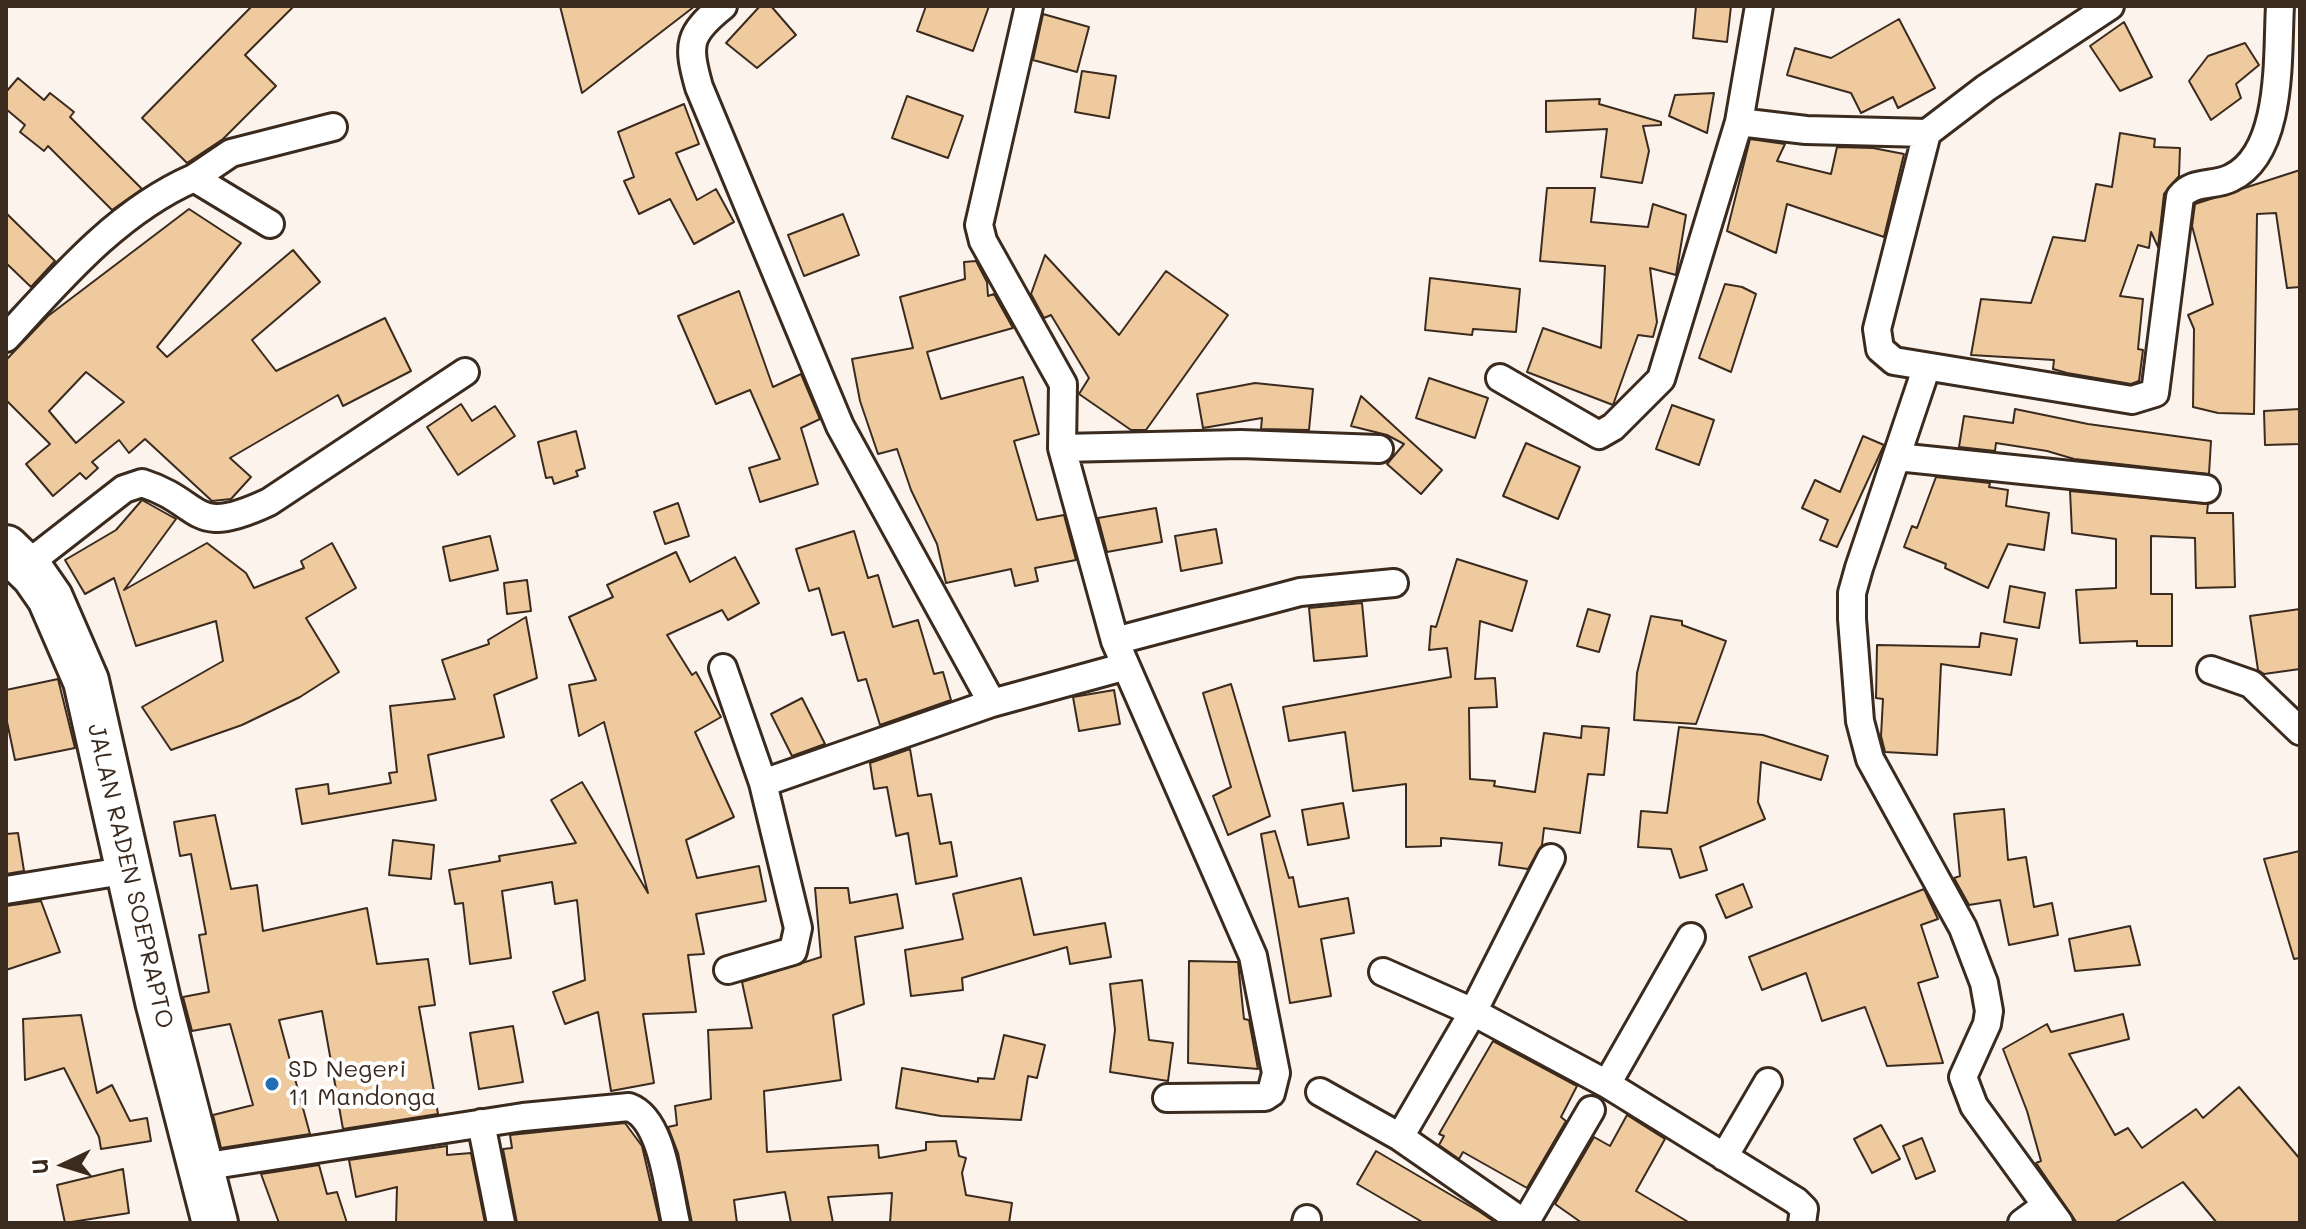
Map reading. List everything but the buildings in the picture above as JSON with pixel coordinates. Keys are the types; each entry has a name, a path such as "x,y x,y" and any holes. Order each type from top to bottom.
{"highway":[{"name":"JALAN RADEN SOEPRAPTO","path":"16,557 50,598 86,681 158,1001 215,1223"}],"street":[{"path":"723,6 696,30 692,41 691,59 699,87 840,426 992,703"},
{"path":"1029,6 979,225 983,241 1063,384 1062,448 1123,667 1253,956 1276,1073 1271,1093 1265,1097 1167,1098"},
{"path":"1500,378 1599,435 1613,427 1661,379 1739,122 1759,6"},
{"path":"2110,6 1986,88 1927,133 1877,334 1880,349 1894,361 1926,369 2132,400 2155,393 2180,197 2194,186 2231,178 2246,166 2262,140 2272,114 2280,71 2280,6"},
{"path":"1739,122 1806,130 1927,133"},
{"path":"6,338 97,244 132,213 231,153 333,127"},
{"path":"194,178 270,224"},
{"path":"1926,369 1852,593 1864,740 1885,790 1963,928 1984,983 1989,1011 1987,1024 1964,1073 1966,1090 2052,1214 2022,1223"},
{"path":"16,557 124,489 142,483 204,516 236,518 269,502 465,372"},
{"path":"1062,448 1241,444 1379,449"},
{"path":"1897,457 2206,489"},
{"path":"1115,641 1300,592 1394,583"},
{"path":"763,783 992,703 1123,667"},
{"path":"723,668 763,783 798,928 793,951 780,958 728,970"},
{"path":"2211,670 2251,684 2300,731"},
{"path":"1400,1137 1473,1012 1551,858"},
{"path":"6,890 129,870"},
{"path":"1607,1084 1691,937"},
{"path":"1383,972 1473,1012 1607,1084 1801,1205 1805,1211 1802,1223"},
{"path":"1724,1157 1768,1082"},
{"path":"1320,1092 1400,1137 1524,1223 1591,1110"},
{"path":"201,1167 481,1123 575,1110 629,1107 642,1112 655,1133 676,1223"},
{"path":"481,1123 501,1223"}],"place":[{"name":"SD Negeri 11 Mandonga","path":"272,1084"}]}
